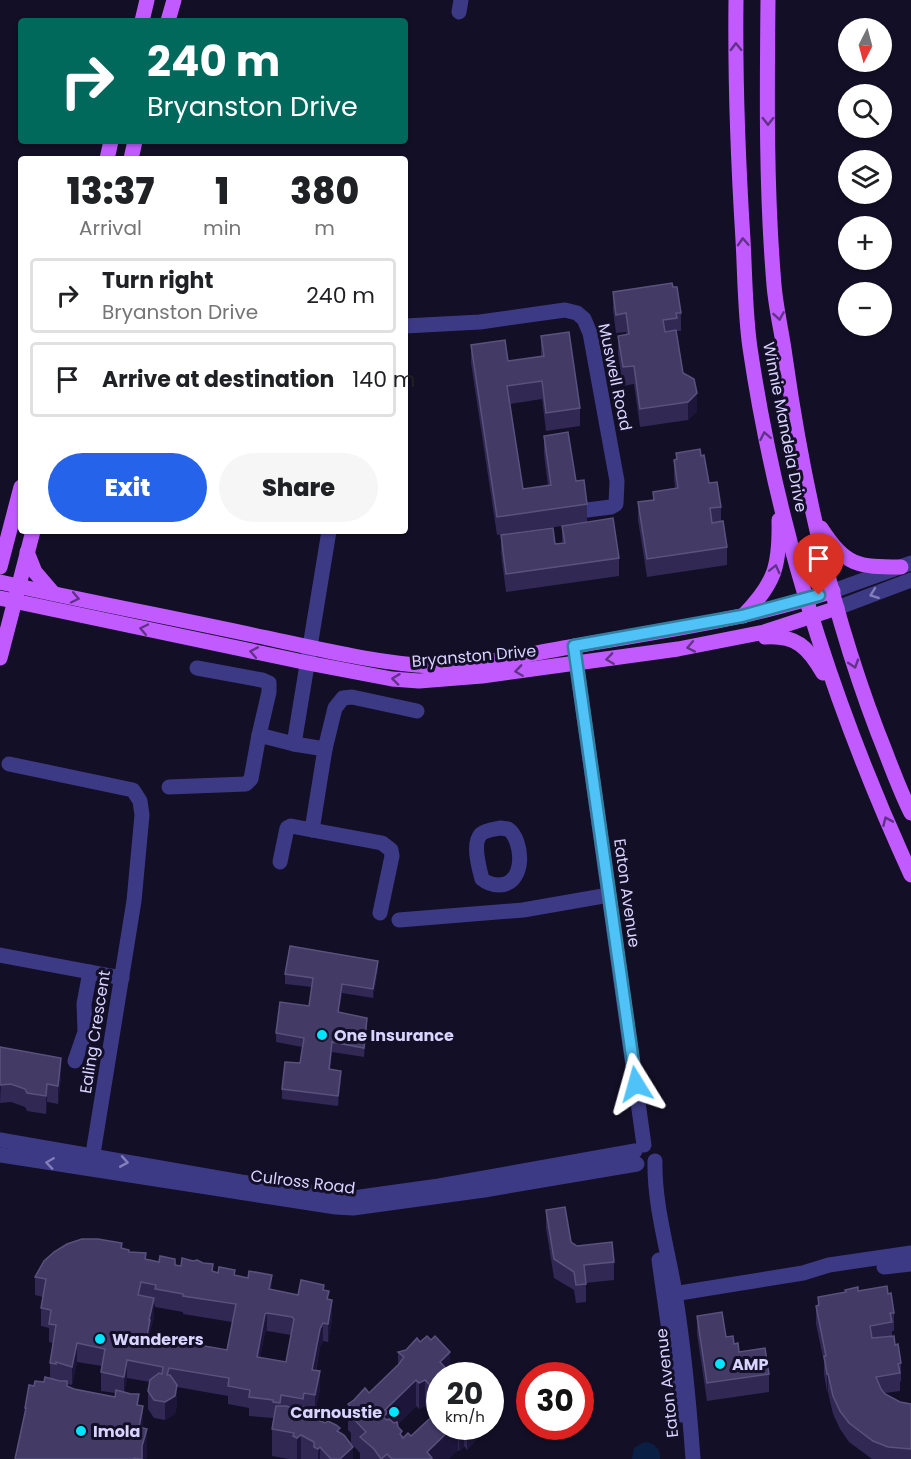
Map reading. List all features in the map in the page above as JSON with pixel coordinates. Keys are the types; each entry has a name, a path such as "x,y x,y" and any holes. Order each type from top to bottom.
{"main road":[{"path":"143,18 147,0"},
{"path":"169,18 174,0"},
{"name":"Winnie Mandela Drive","path":"736,0 740,188 750,345 762,420 778,493 811,618 837,697 864,768 911,874"},
{"name":"Winnie Mandela Drive","path":"768,0 768,166 775,288 790,396 814,518 837,608 869,708 911,813"},
{"path":"742,616 765,591 775,571 779,545 778,493"},
{"path":"0,567 18,498"},
{"path":"814,518 831,543 852,561 862,565 906,565"},
{"path":"0,658 11,595 32,534"},
{"path":"27,552 35,572 53,593"},
{"name":"Bryanston Drive","path":"0,582 11,595 308,663 392,679 419,681 482,676 678,649 764,632 837,608"},
{"name":"Bryanston Drive","path":"11,595 53,593 310,647 433,666 480,662 742,616 833,591"},
{"path":"740,637 783,637 798,642 821,669 837,697"}],"street":[{"name":"Muswell Road","path":"408,326 480,322 565,310 584,319 590,333 617,481 616,504 611,507 587,510"},
{"path":"294,744 329,534"},
{"name":"Bryanston Drive","path":"833,591 906,565"},
{"name":"Bryanston Drive","path":"837,608 911,580"},
{"name":"Eaton Avenue","path":"574,646 609,895 639,1156 648,1188 669,1294"},
{"path":"169,787 248,784 251,779 269,692 268,683 197,668"},
{"path":"312,830 334,708 343,698 352,697 417,711"},
{"path":"259,735 325,749"},
{"name":"Ealing Crescent","path":"9,764 133,790 140,801 142,815 134,901 92,1163"},
{"path":"280,862 287,828 291,826 382,843 390,847 392,856 380,913"},
{"path":"498,885 500,912"},
{"path":"399,920 523,910 609,895"},
{"path":"0,955 122,978"},
{"path":"75,1061 85,1032 84,1005 90,972"},
{"name":"Culross Road","path":"0,1140 92,1163"},
{"name":"Eaton Avenue","path":"639,1156 652,1148 655,1152 655,1187 691,1459"},
{"name":"Culross Road","path":"0,1155 92,1163 353,1198 639,1156"},
{"path":"669,1294 803,1273 829,1265 911,1253"},
{"path":"803,1273 830,1273 911,1264"}],"water":[{"path":"647,1442 657,1448 660,1459 632,1459 634,1448"}],"building":[{"path":"672,283 673,287 677,287 681,313 676,313 677,318 663,320 665,332 676,330 683,373 694,379 697,393 688,402 640,409 634,366 623,367 618,336 629,334 626,313 616,315 613,292"},
{"path":"569,332 580,408 546,413 542,381 507,386 523,489 551,485 544,436 568,432 576,481 584,480 587,504 497,517 471,345 505,340 508,361 544,356 541,336"},
{"path":"700,449 701,456 704,455 709,483 717,482 721,507 710,508 712,523 723,521 727,547 647,559 638,502 654,500 653,492 678,488 674,460 677,459 676,453"},
{"path":"613,518 619,558 506,574 501,535 553,528 555,544 565,543 562,526"},
{"name":"One Insurance","path":"290,946 378,961 373,989 342,984 338,1012 367,1018 364,1048 332,1042 329,1069 341,1071 338,1096 282,1089 285,1062 300,1063 304,1038 276,1033 280,1002 309,1006 313,978 285,974"},
{"path":"0,1047 61,1058 58,1086 47,1084 46,1096 27,1093 25,1089 11,1084 0,1085"},
{"path":"565,1207 571,1242 577,1246 612,1242 614,1262 584,1265 586,1284 576,1285 574,1272 554,1259 546,1210"},
{"name":"Wanderers","path":"82,1239 98,1239 122,1243 121,1248 129,1252 146,1253 145,1259 159,1262 160,1256 175,1259 175,1265 181,1266 182,1258 213,1264 212,1271 218,1273 219,1267 235,1270 234,1275 248,1278 249,1271 272,1275 269,1289 298,1295 301,1280 324,1285 323,1290 329,1291 327,1299 332,1300 328,1324 323,1323 320,1329 312,1370 320,1371 315,1395 304,1393 303,1399 281,1395 280,1403 273,1402 273,1400 249,1397 250,1390 228,1386 229,1378 169,1368 167,1375 170,1375 177,1385 175,1396 165,1402 154,1400 148,1391 150,1380 159,1373 162,1374 163,1367 127,1360 124,1377 101,1372 105,1349 77,1343 72,1367 56,1362 56,1364 50,1363 56,1325 49,1324 51,1310 41,1308 46,1279 35,1277 44,1261 67,1244","holes":["141,1282 156,1285 155,1289 183,1294 183,1296 236,1304 227,1350 147,1336 154,1298 138,1295","267,1313 294,1319 286,1362 257,1357"]},
{"path":"887,1286 888,1294 891,1293 894,1313 890,1313 892,1322 870,1326 872,1338 894,1336 895,1345 898,1344 900,1373 876,1377 885,1394 900,1402 911,1404 911,1449 888,1447 873,1441 849,1423 840,1411 827,1374 824,1356 826,1356 816,1306 819,1305 818,1297 846,1292 845,1290 858,1287 858,1291"},
{"path":"722,1312 726,1337 733,1336 734,1344 738,1343 739,1352 765,1348 769,1374 707,1383 697,1316"},
{"path":"427,1336 431,1340 435,1336 450,1352 440,1362 426,1362 426,1381 419,1383 416,1380 385,1410 388,1412 383,1417 394,1423 397,1422 403,1438 408,1433 411,1436 426,1422 426,1440 439,1440 427,1452 432,1458 430,1459 392,1459 387,1454 381,1459 374,1449 360,1437 366,1432 351,1416 355,1411 348,1404 365,1388 369,1393 399,1364 404,1357 398,1352 406,1350 417,1338 420,1342"},
{"path":"45,1377 67,1381 67,1386 74,1389 115,1397 116,1390 139,1394 137,1405 143,1406 139,1427 147,1429 142,1446 142,1459 15,1459 29,1385 34,1386 35,1381 44,1382"},
{"path":"276,1406 298,1410 298,1407 304,1407 316,1419 325,1423 328,1421 340,1428 337,1431 344,1435 353,1447 340,1459 331,1459 320,1447 318,1449 314,1447 314,1442 301,1435 297,1438 293,1436 294,1433 272,1429"}],"place":[{"name":"One Insurance","path":"322,1035"},
{"name":"Wanderers","path":"100,1339"},
{"name":"AMP","path":"720,1364"},
{"name":"Carnoustie","path":"394,1412"},
{"name":"Imola","path":"81,1431"}],"route":[{"path":"636,1084 574,646 742,616 819,595"}]}
